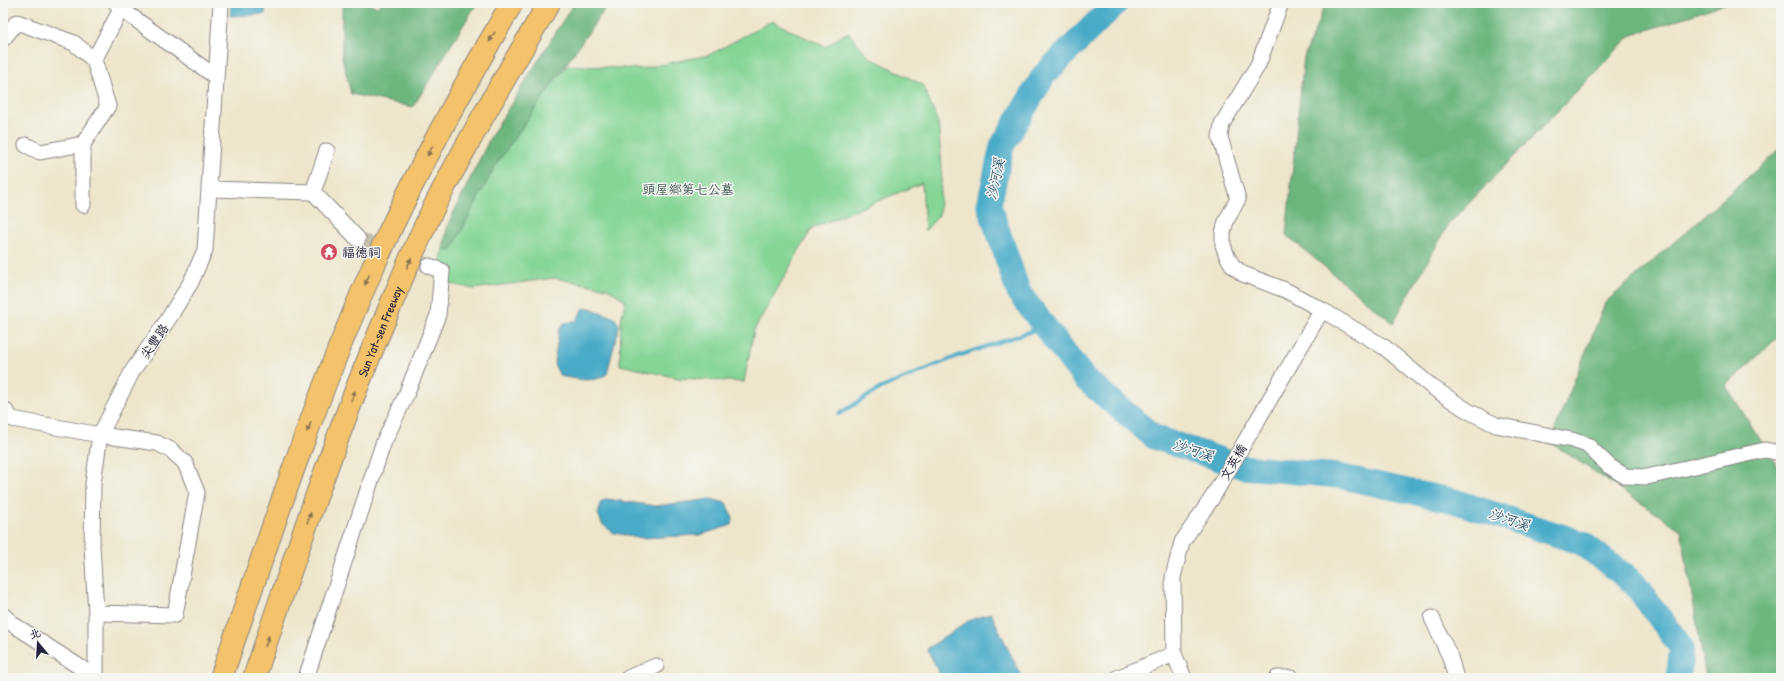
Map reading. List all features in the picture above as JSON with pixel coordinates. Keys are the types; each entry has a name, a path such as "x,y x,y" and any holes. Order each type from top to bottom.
{"highway":[{"path":"221,678 287,484 332,364 371,272 407,193 461,91 512,3"},
{"name":"Sun Yat-sen Freeway","path":"254,678 317,495 361,375 400,282 435,204 489,105 549,3"}],"street":[{"name":"尖豐路","path":"96,678 96,613 92,546 93,483 100,435 134,370 168,321 191,282 205,250 221,3"},
{"path":"1281,3 1258,65 1222,124 1220,137 1238,199 1226,221 1223,233 1223,245 1226,256 1233,266 1243,274 1285,290 1384,347 1432,387 1468,411 1496,424 1572,440 1587,446 1609,466 1625,476 1647,477 1765,450 1781,453"},
{"path":"94,60 118,6 216,76"},
{"path":"3,39 17,22 74,43 94,60 108,106 83,144 83,205"},
{"path":"26,145 40,152 83,144"},
{"path":"314,192 327,151"},
{"path":"209,190 314,192 358,239"},
{"path":"306,678 382,444 406,395 438,315 442,271 429,266"},
{"name":"文英橋","path":"1174,654 1173,577 1182,542 1212,498 1322,310"},
{"path":"3,408 12,419 157,444 171,450 185,464 197,492 175,615 96,613"},
{"path":"3,615 14,625 96,678"},
{"path":"1432,618 1450,657 1456,678"},
{"path":"1117,678 1174,654 1184,678"},
{"path":"628,678 656,666"},
{"path":"1277,678 1292,678"}],"green space":[{"path":"342,3 367,3 377,7 382,3 477,3 413,107 351,94 342,56"},
{"path":"574,3 609,3 495,166 451,251 443,249 448,224 491,136"},
{"path":"1326,3 1727,3 1630,36 1448,225 1393,323 1286,235 1304,57"},
{"name":"頭屋鄉第七公墓","path":"772,21 825,47 848,32 869,57 923,85 938,123 942,167 939,215 925,231 922,183 812,228 754,330 744,382 678,378 620,365 621,321 625,300 607,288 554,278 474,289 437,281 448,224 537,98 568,65 639,69 709,55"},
{"path":"1781,148 1781,334 1726,386 1781,472 1781,678 1706,678 1681,530 1550,442 1605,303"}],"water":[{"path":"231,3 266,3 265,14 230,16"},
{"path":"590,308 615,318 619,326 607,374 590,380 560,376 554,364 559,330 564,323 577,321 582,309"},
{"path":"607,499 656,506 711,499 726,503 733,518 732,525 700,535 642,538 614,533 602,524 598,514 600,503"},
{"path":"991,613 1022,678 942,678 927,649 970,620"}],"waterway":[{"name":"沙河溪","path":"1116,3 1044,75 1002,146 989,205 1019,293 1084,378 1154,437 1243,467 1338,476 1454,501 1582,543 1634,583 1682,648 1678,678"},
{"path":"839,414 881,388 958,356 1044,327"}],"tunnel":[{"path":"358,239 429,266"}],"place":[{"name":"福德祠","path":"329,252"}]}
